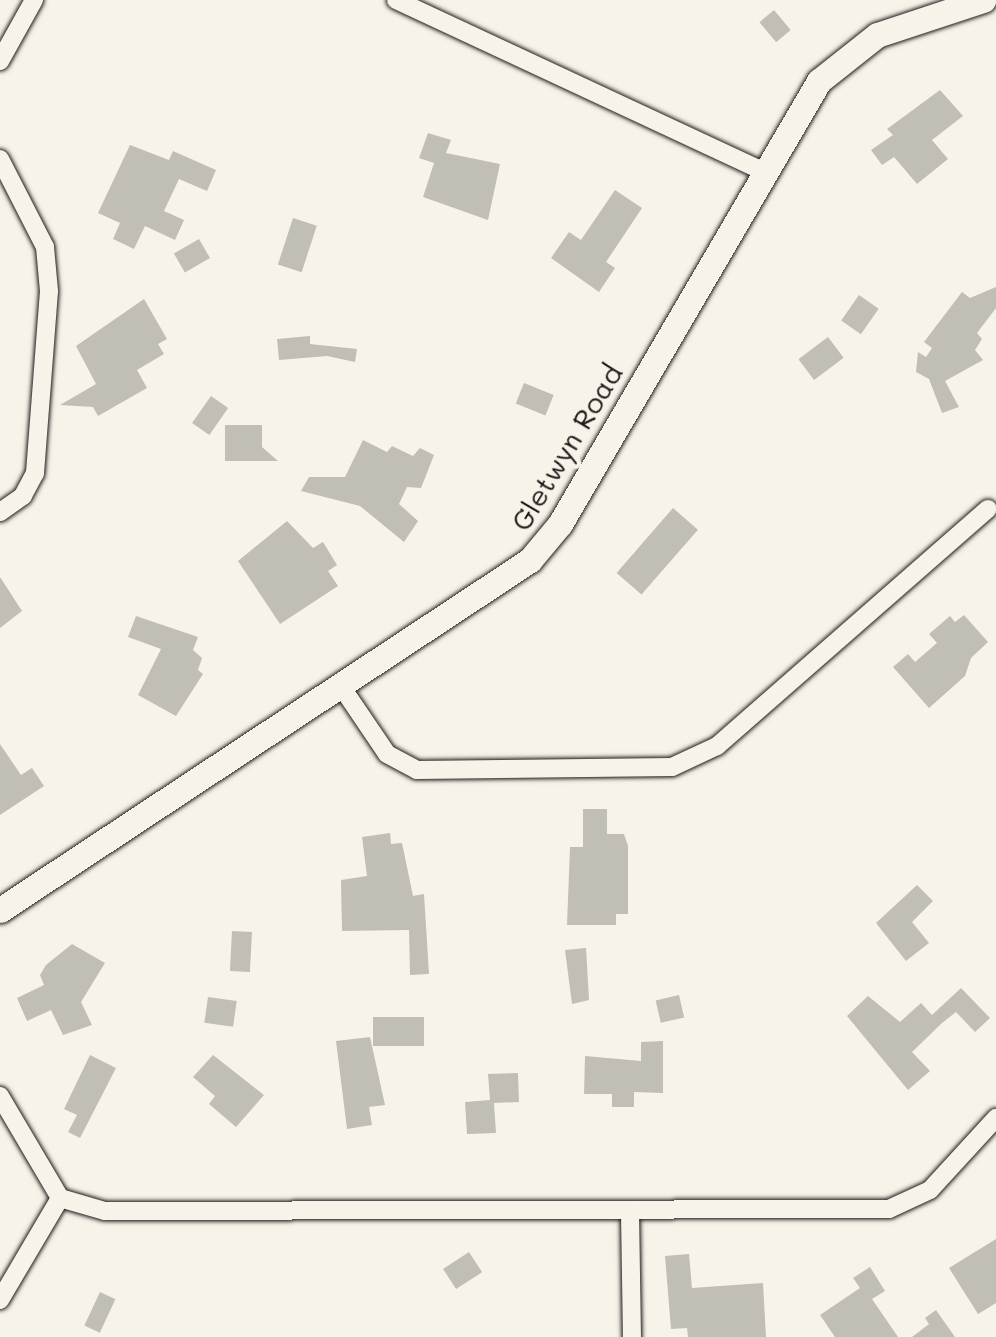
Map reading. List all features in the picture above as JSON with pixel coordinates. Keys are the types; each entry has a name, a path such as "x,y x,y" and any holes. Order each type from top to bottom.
{"street":[{"path":"0,61 34,0"},
{"path":"396,0 762,170"},
{"name":"Gletwyn Road","path":"0,910 544,547 762,170 819,81 854,48 982,0"},
{"path":"0,159 45,248 50,279 35,473 23,496 0,512"},
{"path":"341,686 386,754 417,770 672,767 717,746 988,509"},
{"path":"0,1096 60,1198 106,1211 630,1212 908,1206 996,1118"},
{"path":"0,1300 60,1198"},
{"path":"630,1212 632,1337"}],"building":[{"path":"774,10 791,30 776,42 759,22"},
{"path":"940,90 963,116 932,140 948,159 917,184 894,157 882,165 871,150 893,135 887,129"},
{"path":"428,133 451,140 446,153 500,164 488,220 423,197 434,163 419,158"},
{"path":"130,145 169,160 173,151 216,170 207,191 179,179 164,211 184,220 175,240 145,226 134,249 113,239 120,223 98,213"},
{"path":"615,190 642,208 606,262 615,268 599,292 551,258 569,232 581,240"},
{"path":"293,218 317,226 302,272 278,265"},
{"path":"199,239 210,258 185,273 174,253"},
{"path":"996,287 996,308 977,333 982,339 975,350 983,360 945,381 959,407 942,413 929,379 916,372 918,352 926,357 932,348 924,342 962,292 970,298"},
{"path":"859,295 879,309 861,334 841,320"},
{"path":"144,299 167,339 158,344 164,354 137,370 147,388 98,416 93,407 60,405 96,384 76,346"},
{"path":"310,336 310,344 357,349 355,362 327,356 279,360 277,339"},
{"path":"828,337 844,358 814,380 798,359"},
{"path":"524,383 554,395 545,415 516,403"},
{"path":"211,396 228,408 209,435 192,423"},
{"path":"225,425 262,425 262,447 278,461 225,461"},
{"path":"363,440 387,452 392,446 413,456 420,448 434,455 421,488 407,487 399,504 418,521 404,542 360,506 301,491 309,477 345,477"},
{"path":"673,508 698,530 641,595 617,573"},
{"path":"287,521 313,548 323,542 337,565 328,571 338,586 280,624 238,561"},
{"path":"0,577 22,611 0,628"},
{"path":"964,615 988,642 971,658 965,676 929,708 893,667 908,654 915,662 937,643 929,634 950,616 955,622"},
{"path":"136,616 198,637 193,650 202,658 198,670 203,674 176,716 138,695 161,649 128,637"},
{"path":"0,744 21,775 32,768 44,786 0,815"},
{"path":"583,809 607,809 607,834 624,834 628,846 628,914 616,914 616,925 567,925 570,847 583,847"},
{"path":"390,833 391,844 402,843 413,896 424,894 429,974 410,975 409,930 342,931 341,880 367,876 362,837"},
{"path":"917,885 933,901 912,922 929,943 906,961 876,923"},
{"path":"232,931 252,932 250,972 230,971"},
{"path":"72,944 105,963 81,1002 92,1025 63,1035 51,1010 27,1021 17,998 44,985 40,975 46,965"},
{"path":"586,948 589,1000 572,1004 565,950"},
{"path":"961,988 990,1018 975,1032 956,1012 942,1023 912,1052 930,1071 908,1090 847,1016 868,996 900,1022 921,1003 932,1015"},
{"path":"679,995 684,1017 661,1023 656,1000"},
{"path":"208,997 237,1001 233,1027 204,1023"},
{"path":"373,1017 424,1017 424,1046 373,1046"},
{"path":"370,1037 385,1105 369,1107 372,1125 347,1129 336,1041"},
{"path":"663,1041 663,1093 634,1092 634,1107 612,1107 612,1094 584,1094 585,1056 641,1061 641,1042"},
{"path":"90,1055 116,1068 80,1138 68,1132 77,1115 64,1109"},
{"path":"213,1055 264,1095 236,1127 209,1104 215,1096 193,1077"},
{"path":"518,1073 519,1102 494,1103 496,1133 467,1134 465,1102 490,1100 488,1074"},
{"path":"996,1239 996,1303 978,1314 949,1268"},
{"path":"469,1252 482,1272 456,1289 443,1269"},
{"path":"689,1254 692,1288 763,1283 766,1337 688,1337 687,1328 671,1329 665,1256"},
{"path":"870,1267 885,1291 872,1299 898,1337 835,1337 820,1315 860,1288 853,1278"},
{"path":"100,1292 115,1299 100,1333 84,1326"},
{"path":"936,1310 955,1337 912,1337 929,1324 925,1318"}]}
